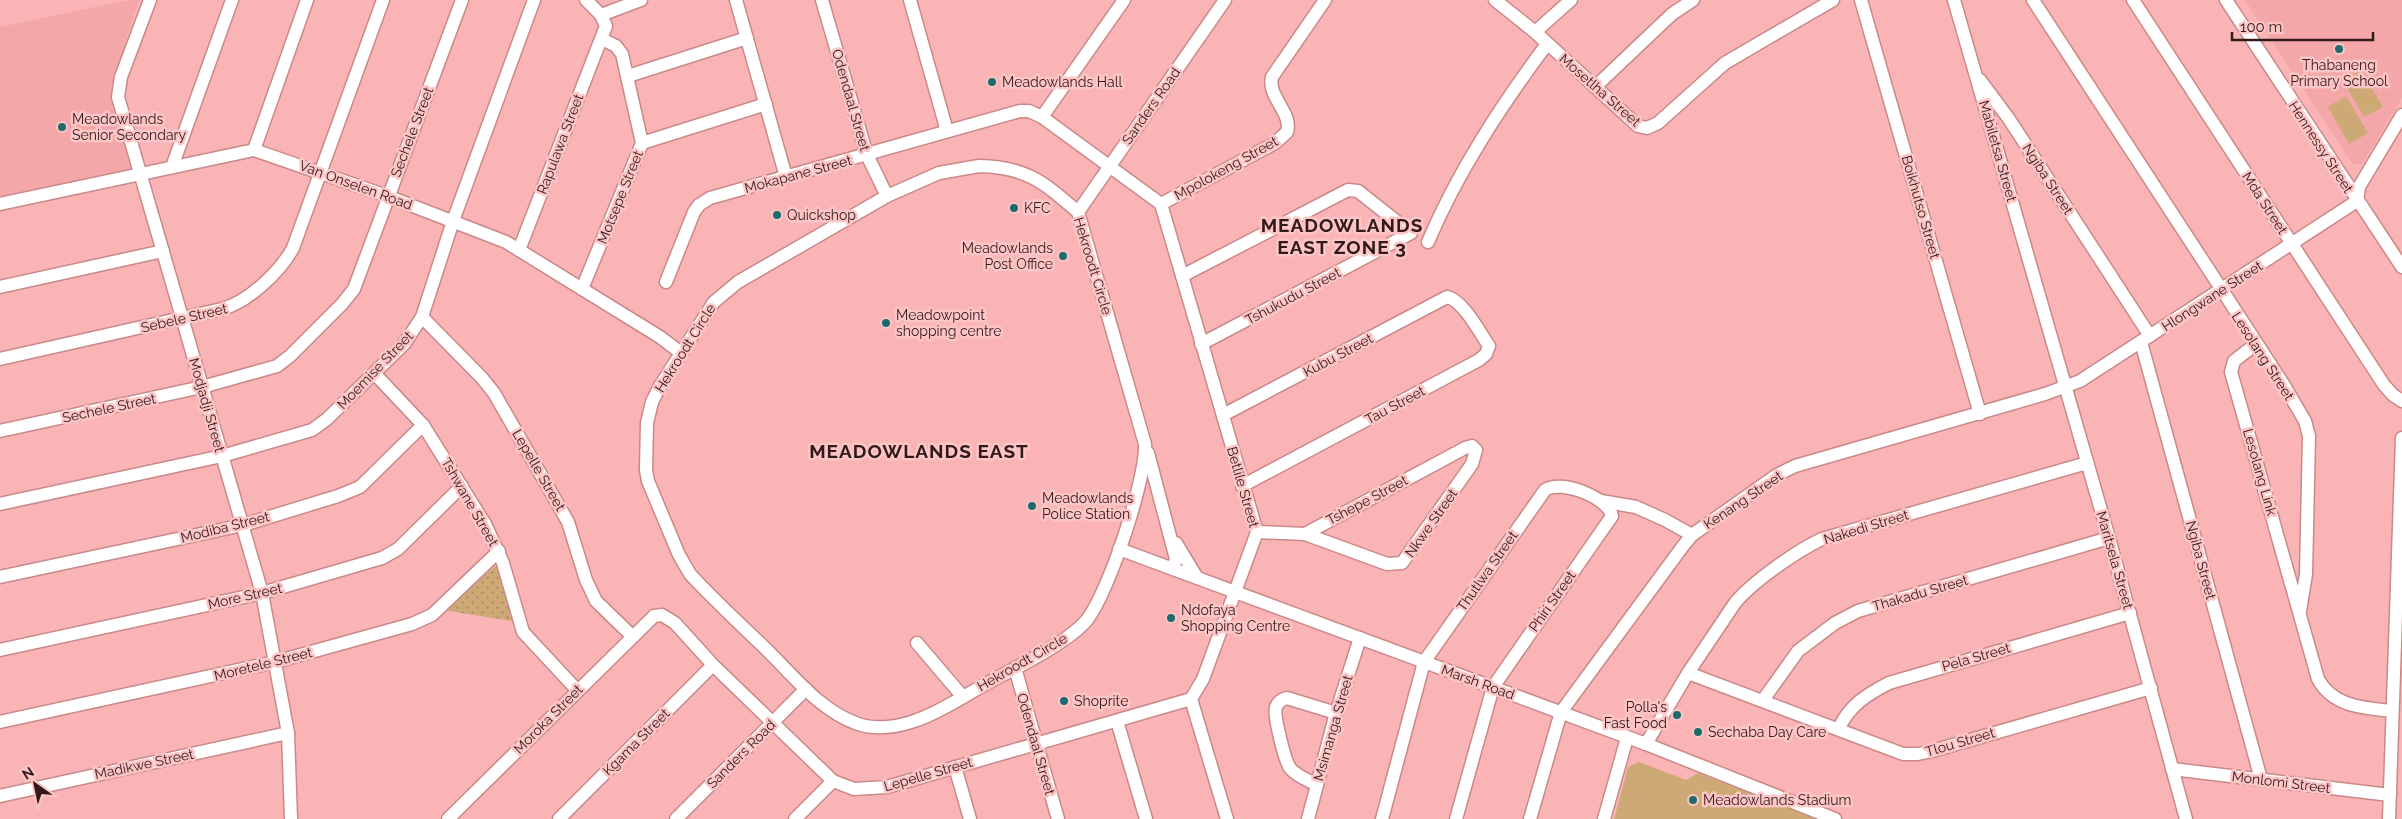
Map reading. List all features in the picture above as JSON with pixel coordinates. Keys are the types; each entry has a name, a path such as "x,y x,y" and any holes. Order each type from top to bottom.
{"street":[{"name":"Modjadji Street","path":"150,0 118,88 122,111 262,593 288,733 291,819"},
{"path":"172,167 232,0"},
{"path":"0,204 254,150 307,0"},
{"name":"Sebele Street","path":"0,359 182,320 235,306 252,294 283,264 293,248 384,0"},
{"name":"Sechele Street","path":"0,431 202,387 282,363 342,304 354,289 387,196 462,0"},
{"name":"Moemise Street","path":"0,504 222,456 312,430 327,419 410,337 422,316 453,221 534,0"},
{"path":"586,0 601,15 606,26 602,39 616,46 622,54 642,143"},
{"path":"601,15 641,0"},
{"path":"736,0 786,177"},
{"name":"Odendaal Street","path":"822,0 867,155 887,196"},
{"path":"910,0 947,130"},
{"path":"1042,117 1124,0"},
{"name":"Sanders Road","path":"1078,212 1225,0"},
{"name":"Mpolokeng Street","path":"1161,204 1275,143 1287,132 1288,122 1273,93 1272,77 1325,0"},
{"name":"Mosetlha Street","path":"1495,0 1535,32 1638,126 1650,127 1658,123 1725,63 1833,0"},
{"path":"1535,32 1571,0"},
{"path":"1595,87 1676,10 1693,0"},
{"name":"Boikhutso Street","path":"1861,0 1980,414"},
{"name":"Mabiletsa Street","path":"1954,0 2041,302"},
{"name":"Lesolang Street","path":"2033,0 2304,419 2309,436 2306,565 2304,595 2300,611 2315,670 2325,690 2345,703 2392,711"},
{"name":"Mda Street","path":"2132,0 2384,385 2392,395 2402,401"},
{"name":"Hennessy Street","path":"2226,0 2402,267"},
{"path":"628,76 748,38"},
{"name":"Rapulawa Street","path":"519,250 602,39"},
{"path":"1182,276 1341,192 1352,189 1358,191 1420,236 1440,213 1479,144 1546,44"},
{"name":"Ngiba Street","path":"1976,74 2010,120 2145,339 2260,779"},
{"name":"Motsepe Street","path":"582,288 642,143 766,104"},
{"name":"Mokapane Street","path":"666,282 687,228 700,205 710,198 1020,111 1028,111 1042,117 1109,167"},
{"path":"2357,201 2359,186 2402,115"},
{"name":"Van Onselen Road","path":"254,150 387,196 499,239 582,288 681,353"},
{"name":"Hekroodt Circle","path":"979,166 1001,167 1024,172 1038,180 1078,212 1145,444 1143,472 1119,549 1098,600 1087,620 1077,630 1015,668 916,721 899,725 871,726 859,724 837,715 806,689 690,574 678,555 652,494 646,470 649,412 660,386 714,302 725,291 887,196 940,173 979,166"},
{"path":"1109,167 1161,204"},
{"name":"Hlongwane Street","path":"2065,388 2145,339 2357,201"},
{"name":"Betlile Street","path":"1161,204 1242,486 1258,532 1203,679 1191,699"},
{"name":"Tshukudu Street","path":"1201,344 1420,236"},
{"path":"0,287 163,251"},
{"name":"Kubu Street","path":"1222,415 1447,297 1453,298"},
{"name":"Tau Street","path":"1242,486 1486,354 1489,346 1462,306 1453,298"},
{"name":"Maritsela Street","path":"2041,302 2109,538 2186,819"},
{"name":"Lepelle Street","path":"422,316 494,393 568,522 586,580 596,601 632,636"},
{"name":"Lesolang Link","path":"2256,344 2234,361 2231,372 2300,611"},
{"name":"Tshwane Street","path":"374,374 424,425 499,551 523,632 577,690"},
{"name":"Kenang Street","path":"1561,712 1692,536 1782,472 2065,388"},
{"name":"Modiba Street","path":"0,577 243,525 352,491 367,481 424,425"},
{"path":"2389,819 2402,438"},
{"path":"1145,444 1176,560 1173,568"},
{"name":"Nkwe Street","path":"1305,534 1387,564 1402,563 1472,464 1476,453 1472,446"},
{"name":"Tshepe Street","path":"1305,534 1472,446"},
{"name":"Nakedi Street","path":"1646,744 1688,674 1739,598 1811,544 1838,534 2087,462"},
{"name":"More Street","path":"0,650 262,593 363,564 391,553 418,530 462,486"},
{"name":"Thutlwa Street","path":"1382,819 1424,662 1546,488 1553,486 1569,488 1601,501"},
{"path":"1601,501 1636,507 1665,520 1692,536"},
{"name":"Phiri Street","path":"1456,819 1493,687 1612,516 1609,507 1601,501"},
{"path":"1168,527 1196,576"},
{"path":"1258,532 1305,534"},
{"name":"Thakadu Street","path":"1763,700 1798,651 1835,623 1858,611 2109,538"},
{"name":"Marsh Road","path":"1119,549 1237,591 1646,744 1835,819"},
{"name":"Moretele Street","path":"0,722 275,662 425,619 442,606 499,551"},
{"name":"Pela Street","path":"1838,728 1854,704 1889,683 2130,613"},
{"name":"Lepelle Street","path":"648,620 654,616 662,615 668,618 833,781 854,789 868,790 888,787 1036,744"},
{"name":"Moroka Street","path":"448,819 648,620"},
{"name":"Msimanga Street","path":"1308,819 1336,713 1360,638"},
{"path":"918,643 963,697"},
{"name":"Kgama Street","path":"559,819 714,665"},
{"name":"Odendaal Street","path":"1015,668 1058,819"},
{"name":"Tlou Street","path":"1688,674 1763,700 1903,754 1918,754 2151,688"},
{"name":"Sanders Road","path":"676,819 806,689"},
{"path":"1316,785 1296,774 1289,766 1276,722 1275,708 1281,700 1287,698 1336,713"},
{"path":"1036,744 1191,699 1227,819"},
{"path":"1530,819 1561,712"},
{"path":"1117,721 1146,819"},
{"name":"Madikwe Street","path":"0,796 288,733"},
{"path":"1604,819 1627,738"},
{"path":"955,767 970,819"},
{"name":"Monlomi Street","path":"2172,769 2390,795"},
{"path":"795,819 833,781"}],"shaded area":[{"name":"Meadowlands Senior Secondary","path":"128,0 139,0 112,85 134,169 0,197 0,27"},
{"name":"Thabaneng Primary School","path":"2245,0 2402,0 2402,98 2362,164 2353,165"},
{"path":"2361,70 2383,107 2364,117 2343,81"},
{"path":"2346,96 2368,133 2349,144 2328,107"},
{"path":"497,565 512,621 443,610"},
{"name":"Meadowlands Stadium","path":"1639,762 1686,780 1698,773 1819,819 1614,819 1628,767"}],"place":[{"name":"Thabaneng Primary School","path":"2339,49"},
{"name":"Meadowlands Hall","path":"992,82"},
{"name":"Meadowlands Senior Secondary","path":"62,127"},
{"name":"KFC","path":"1014,208"},
{"name":"Quickshop","path":"777,215"},
{"name":"Meadowlands Post Office","path":"1063,256"},
{"name":"Meadowpoint shopping centre","path":"886,323"},
{"name":"Meadowlands Police Station","path":"1032,506"},
{"name":"Ndofaya Shopping Centre","path":"1171,618"},
{"name":"Shoprite","path":"1064,701"},
{"name":"Polla's Fast Food","path":"1677,715"},
{"name":"Sechaba Day Care","path":"1698,732"},
{"name":"Meadowlands Stadium","path":"1693,800"}],"district":[{"name":"MEADOWLANDS EAST ZONE 3","path":"1342,236"},
{"name":"MEADOWLANDS EAST","path":"919,451"}]}
